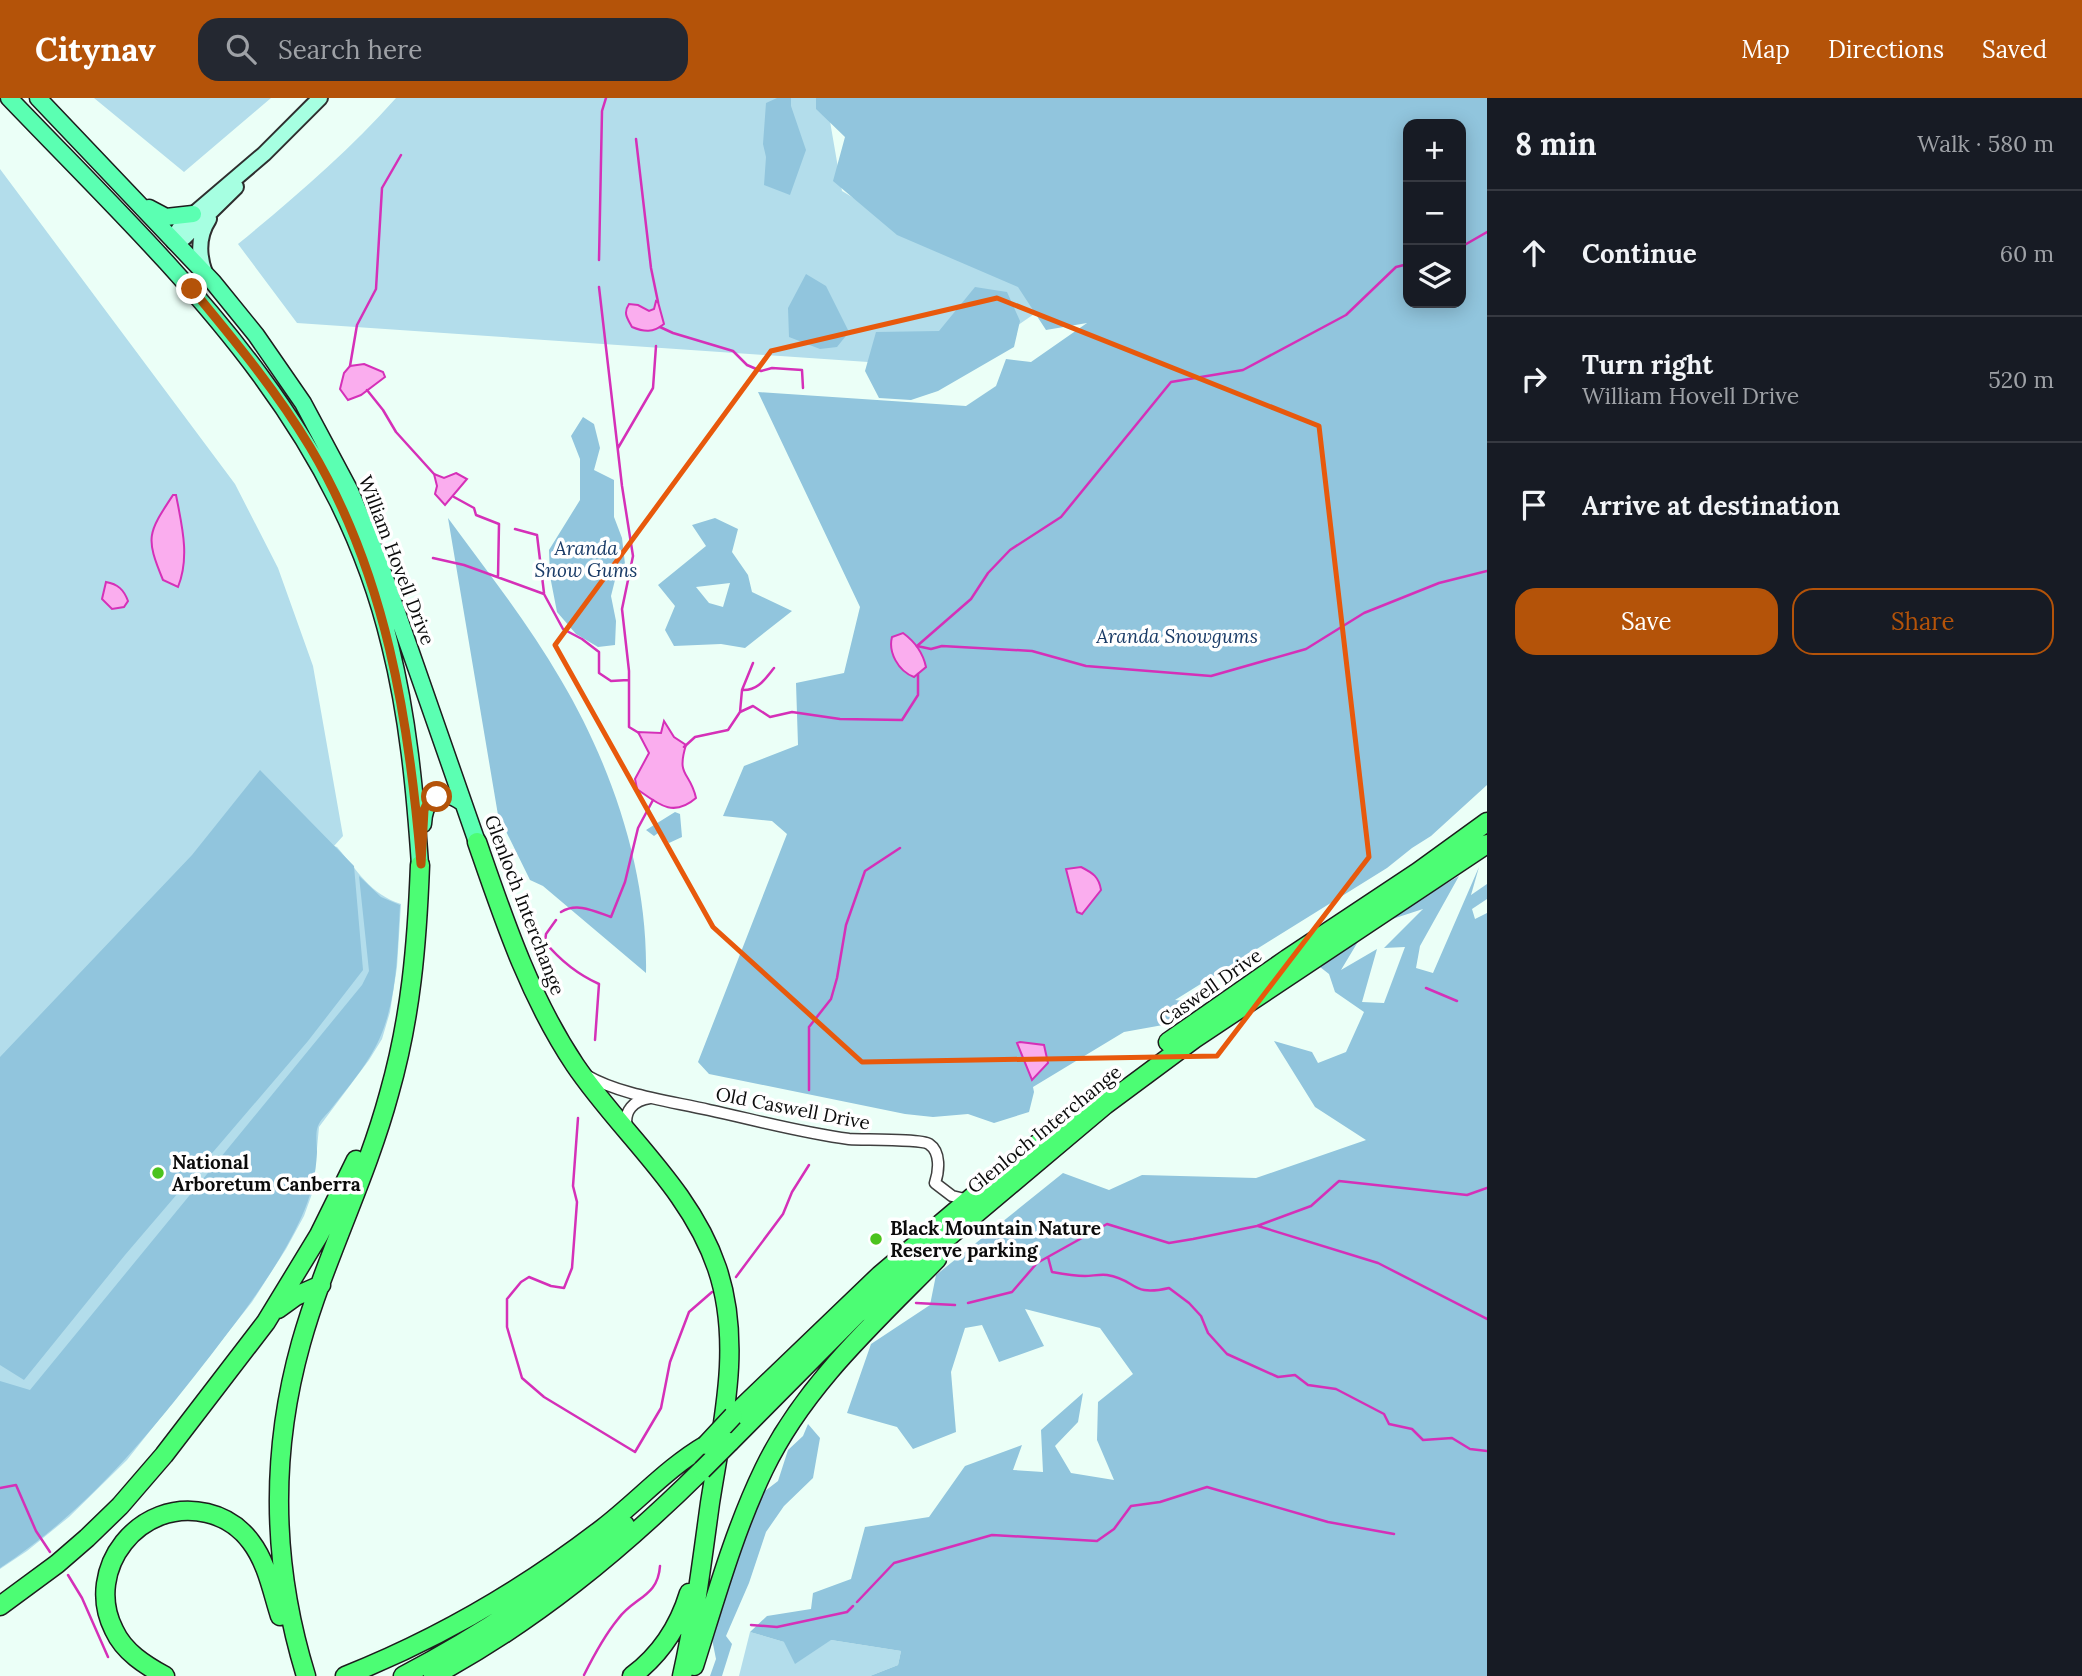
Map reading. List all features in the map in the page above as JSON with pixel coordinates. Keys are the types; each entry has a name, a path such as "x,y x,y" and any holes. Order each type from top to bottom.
{"highway":[{"name":"Caswell Drive","path":"969,1200 1086,1104 1189,1027 1487,822"},
{"name":"Glenloch Interchange","path":"477,842 499,907 536,999 577,1068 693,1215 713,1255 725,1296 730,1365 694,1620 682,1676"},
{"name":"Caswell Drive","path":"1257,997 1487,844"},
{"path":"306,1676 289,1615 282,1570 278,1471 283,1427 290,1384 302,1341 389,1096 409,1012 415,969 421,864"},
{"path":"0,1606 57,1564 120,1506 164,1455 199,1405 266,1322 319,1235 357,1157 387,1075 415,969"},
{"name":"Glenloch Interchange","path":"433,1676 499,1637 574,1585 659,1513 858,1313 1056,1146 1154,1068 1257,997"},
{"path":"691,1676 739,1527 764,1468 802,1406 831,1368 867,1330 964,1231 1042,1163 1056,1146"},
{"name":"Glenloch Interchange","path":"403,1676 482,1632 570,1571 645,1507 733,1416 852,1301 969,1200"},
{"path":"266,1322 291,1299 321,1285"},
{"path":"345,1676 418,1645 516,1589 604,1527 684,1458 706,1445"},
{"path":"165,1676 121,1643 108,1618 104,1595 110,1567 127,1538 148,1521 182,1511 202,1512 221,1518 238,1528 251,1542 268,1577 299,1676"},
{"path":"632,1676 660,1649 681,1616 708,1522"}],"main road":[{"name":"William Hovell Drive","path":"9,98 152,247 239,345 310,447 332,488 369,577 390,643 405,720 421,864"},
{"name":"William Hovell Drive","path":"38,98 236,309 287,378 319,431 378,558 463,803"},
{"path":"205,273 200,258 201,233 208,219 264,154 320,98"},
{"path":"264,154 193,214 178,229 174,242 176,256 262,363 274,393"},
{"path":"138,202 166,217 193,214"},
{"path":"152,247 164,250 184,238 221,204"},
{"path":"421,864 423,813 428,802 447,796 456,797 463,803"},
{"name":"Glenloch Interchange","path":"463,803 477,842"}],"street":[{"name":"Old Caswell Drive","path":"577,1068 604,1084 654,1098 833,1136 926,1143 934,1149 938,1159 935,1183 952,1196 969,1200"},
{"path":"630,1134 625,1119 631,1107 640,1100 654,1098"}],"highlighted area":[{"path":"997,298 1319,426 1369,857 1217,1056 862,1062 713,927 555,645 771,351"}],"shaded area":[{"path":"94,98 271,98 184,172"},
{"path":"396,98 826,98 842,191 917,236 1053,301 956,368 297,323 238,244 320,174"},
{"path":"0,169 235,484 278,568 313,666 343,836 334,846 373,888 401,904 397,967 390,1012 382,1039 319,1127 313,1191 304,1216 286,1249 252,1302 127,1460 69,1517 0,1569"},
{"path":"656,301 664,324 648,331 632,327 626,313 629,304 649,311 654,309"},
{"path":"364,364 383,372 385,377 361,395 348,400 340,389 344,373 350,366"},
{"path":"456,473 467,479 445,505 435,494 437,486 434,474 444,478"},
{"path":"173,495 176,495 184,541 184,564 178,587 163,580 152,544 154,527"},
{"path":"106,582 114,584 122,591 128,601 124,607 112,609 102,599"},
{"path":"903,633 918,648 926,667 914,677 899,666 893,655 892,637"},
{"path":"664,721 674,737 686,745 683,769 696,798 680,807 666,807 652,800 637,789 635,779 649,753 638,732 661,733"},
{"path":"1081,867 1095,876 1101,890 1082,914 1077,912 1066,869"},
{"path":"1017,1043 1044,1045 1048,1063 1032,1080"},
{"path":"750,1632 784,1642 831,1640 901,1651 898,1665 870,1676 739,1676"}],"green space":[{"path":"777,98 791,98 791,106 806,150 790,195 764,185 766,103"},
{"name":"Aranda Snowgums","path":"816,98 1487,98 1487,785 1431,836 1387,868 1175,1000 1193,1002 1163,1025 1124,1032 1033,1087 1029,1112 994,1123 968,1114 933,1117 905,1114 709,1074 698,1062 787,834 772,821 723,816 744,766 798,745 796,683 844,673 860,607 758,392 966,406 996,386 1006,359 1031,362 1087,323 1046,330 1018,287 897,235 833,181 845,137 816,109"},
{"path":"806,274 826,286 849,332 837,347 820,349 789,337 788,308"},
{"path":"975,287 1007,292 1020,321 1014,347 938,391 911,400 879,398 865,371 876,332 939,331"},
{"name":"Aranda Snow Gums","path":"583,417 594,424 600,448 594,470 614,480 614,517 622,538 625,564 615,580 611,596 616,621 615,645 598,647 576,634 557,612 550,576 549,550 580,500 580,459 571,436"},
{"path":"448,518 535,638 561,680 596,748 611,784 633,859 641,897 646,973 543,886 530,880 498,815"},
{"path":"715,518 738,529 732,552 748,575 752,592 792,611 745,648 721,644 674,646 665,630 675,606 658,585 706,546 692,525","holes":["730,583 723,607 709,603 696,587"]},
{"name":"National Arboretum Canberra","path":"260,770 354,866 363,970 308,1041 125,1255 24,1380 0,1365 0,1057 192,855"},
{"path":"675,812 680,814 682,837 669,843 661,831 654,836 646,830"},
{"path":"1479,867 1471,895 1487,884 1487,899 1472,909 1475,919 1487,913 1487,1676 870,1676 898,1665 901,1651 831,1640 795,1664 784,1642 750,1632 767,1616 811,1609 813,1593 851,1579 865,1527 929,1517 965,1466 1022,1445 1013,1470 1043,1472 1041,1430 1083,1393 1078,1422 1055,1446 1071,1473 1114,1480 1097,1440 1098,1402 1133,1374 1100,1328 1025,1309 1044,1346 999,1362 982,1325 965,1328 951,1372 956,1432 913,1449 897,1427 847,1413 871,1344 930,1305 936,1275 1063,1173 1109,1190 1142,1175 1256,1178 1366,1140 1315,1107 1274,1041 1312,1052 1318,1063 1346,1052 1364,1012 1335,992 1329,974 1320,967 1362,935 1341,970 1377,949 1362,1002 1384,1003 1405,947 1384,948 1423,909 1380,923 1459,876 1420,946 1416,968 1433,973"},
{"path":"359,876 381,897 400,905 397,964 391,1003 379,1041 369,1058 318,1126 312,1186 305,1210 292,1236 236,1322 139,1443 89,1497 32,1546 0,1568 0,1381 30,1390 362,985 369,971"},
{"path":"808,1424 820,1438 813,1478 784,1506 766,1532 749,1583 726,1636 732,1644 722,1676 710,1676 716,1659 711,1634 735,1556 761,1494 778,1481 788,1450 803,1436"}],"waterway":[{"path":"599,260 602,111 606,98"},
{"path":"636,139 651,268 658,302"},
{"path":"350,366 357,325 376,289 382,188 401,155"},
{"path":"1464,245 1487,232"},
{"path":"917,646 971,599 988,573 1010,550 1061,517 1171,382 1243,370 1346,315 1396,267 1403,265"},
{"path":"599,287 622,486 633,556 622,609 629,671 629,727 639,733"},
{"path":"660,327 733,351 747,365 761,371 772,368 802,370 803,388"},
{"path":"618,448 653,388 656,346"},
{"path":"367,390 396,432 434,474"},
{"path":"454,497 474,508 476,515 499,524 498,577"},
{"path":"515,529 537,535 544,593"},
{"path":"433,558 464,565 544,594 563,629 599,652 599,673 611,681 628,680"},
{"path":"917,646 931,649 942,646 1032,651 1086,666 1211,676 1306,649 1364,613 1439,583 1487,571"},
{"path":"740,712 742,690 753,663"},
{"path":"742,690 757,686 774,668"},
{"path":"684,747 695,737 728,730 740,712 753,706 770,717 792,712 840,719 902,720 918,695 918,674"},
{"path":"561,912 579,908 611,917 625,882 638,828 653,800"},
{"path":"809,1090 809,1027 831,999 846,925 865,871 900,848"},
{"path":"556,920 546,934 545,942 570,966 599,984 595,1040"},
{"path":"1426,988 1457,1001"},
{"path":"578,1118 573,1186 577,1202 572,1268 564,1288 529,1277 521,1282 507,1299 507,1327 522,1378 544,1397 635,1452 661,1408 670,1362 689,1312 712,1292"},
{"path":"736,1277 783,1214 792,1192 809,1165"},
{"path":"968,1303 1012,1292 1037,1263 1107,1224 1169,1243 1257,1226 1311,1206 1339,1181 1467,1195 1487,1188"},
{"path":"1258,1226 1378,1263 1487,1319"},
{"path":"1048,1257 1052,1272 1081,1276 1107,1275 1147,1290 1169,1288 1201,1316 1208,1333 1227,1354 1278,1377 1295,1375 1308,1385 1336,1389 1384,1414 1389,1424 1412,1429 1423,1440 1452,1438 1470,1449 1487,1451"},
{"path":"916,1303 955,1305"},
{"path":"0,1488 16,1485 36,1531 50,1552"},
{"path":"857,1602 894,1563 992,1535 1097,1541 1114,1529 1131,1506 1160,1502 1207,1487 1328,1522 1394,1534"},
{"path":"584,1675 613,1625 655,1584 660,1566"},
{"path":"68,1575 82,1598 108,1657"},
{"path":"751,1625 777,1627 847,1612 853,1606"}],"place":[{"name":"National Arboretum Canberra","path":"158,1173"},
{"name":"Black Mountain Nature Reserve parking","path":"876,1239"}],"route":[{"path":"192,289 257,369 310,447 332,488 369,577 390,643 410,747 421,864 424,810 428,802 437,797"}]}
